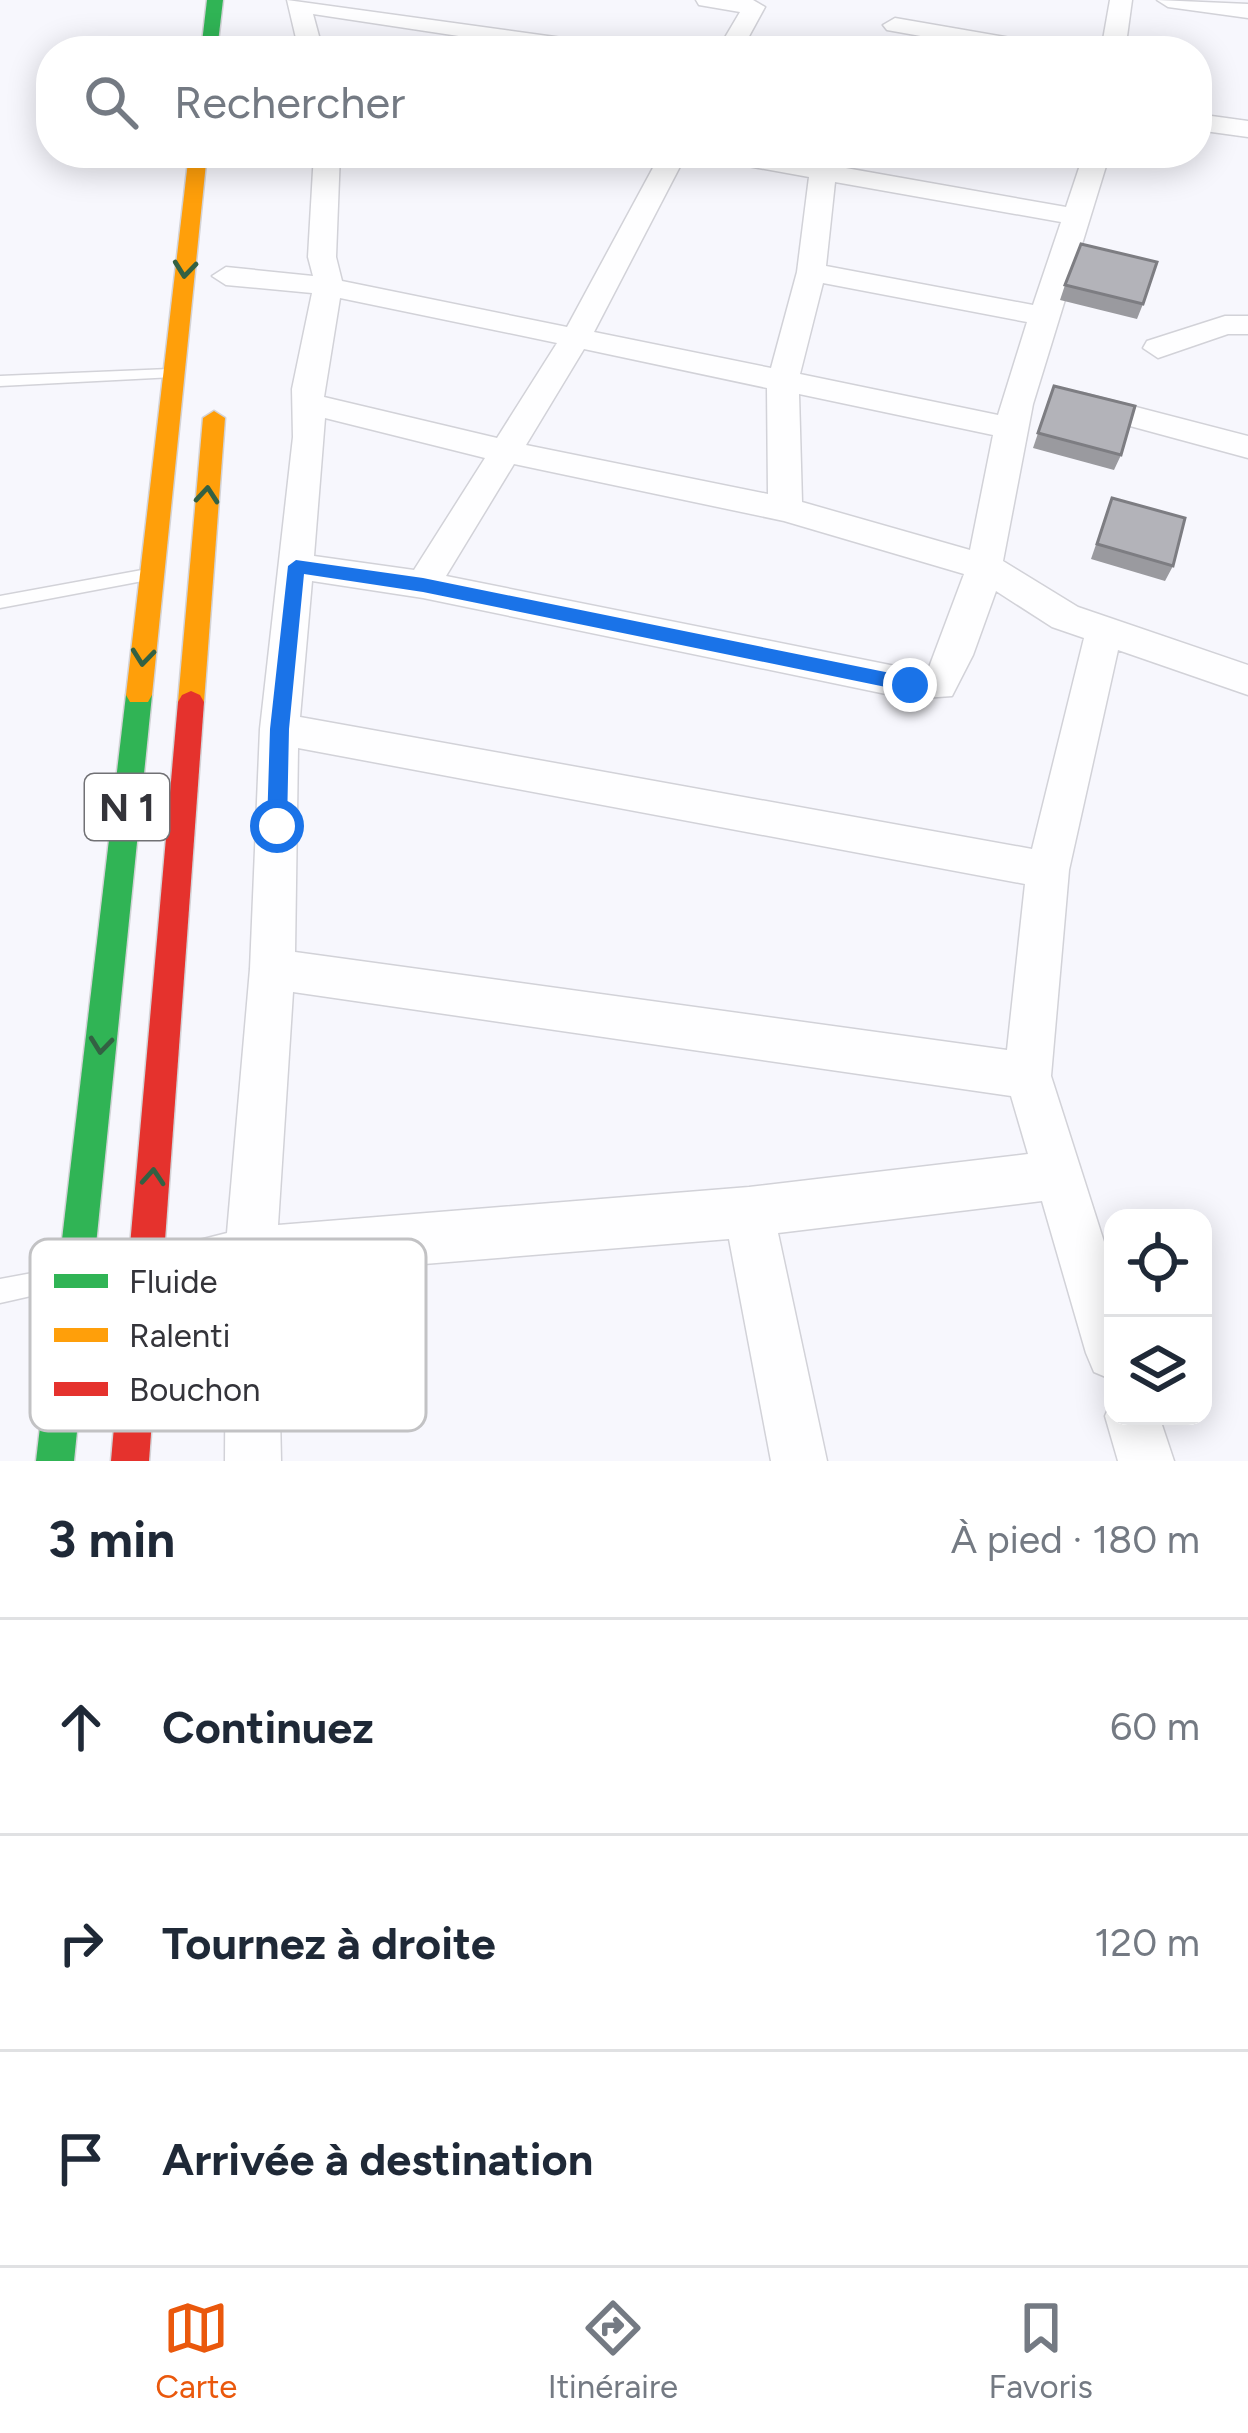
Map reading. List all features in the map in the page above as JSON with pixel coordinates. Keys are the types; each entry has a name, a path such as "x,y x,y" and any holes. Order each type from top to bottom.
{"highway":[{"path":"211,36 215,0"},
{"path":"239,36 242,0"},
{"name":"N 1","path":"80,1239 196,168"},
{"name":"N 1","path":"149,1239 216,395"},
{"name":"N 1","path":"56,1461 59,1431"},
{"name":"N 1","path":"130,1461 133,1431"}],"street":[{"path":"706,0 754,7 738,36"},
{"path":"890,36 907,0"},
{"path":"1115,36 1121,0"},
{"path":"1168,0 1248,11"},
{"path":"306,36 298,2 512,36"},
{"path":"895,25 959,36"},
{"path":"1212,124 1248,129"},
{"path":"252,1239 272,969 279,729 308,404 324,320 326,168"},
{"path":"423,585 577,335 666,168"},
{"path":"785,509 784,382 811,272 827,168"},
{"path":"847,168 1077,217"},
{"path":"296,566 423,585 910,685 939,685 953,662 986,568 1010,428 1092,168"},
{"path":"811,272 1044,316"},
{"path":"226,277 326,286 1010,428"},
{"path":"1158,348 1225,325 1248,326"},
{"path":"1024,388 1248,447"},
{"path":"308,404 503,451 785,509 986,568 1065,617 1248,680"},
{"path":"1104,632 1048,870 1028,1076 1104,1324"},
{"path":"279,729 1048,870"},
{"path":"272,969 1028,1076"},
{"path":"421,1239 749,1212 1058,1175"},
{"path":"749,1212 799,1461"},
{"path":"1135,1425 1146,1461"},
{"path":"253,1431 253,1461"}],"lane":[{"path":"0,381 174,374"},
{"path":"0,602 152,574"},
{"path":"0,1292 30,1286"}],"building":[{"path":"1081,244 1157,262 1143,304 1065,285"},
{"path":"1054,386 1135,406 1121,455 1038,433"},
{"path":"1112,498 1185,518 1173,566 1097,544"}],"traffic: fast":[{"path":"211,36 215,0"},
{"path":"79,1239 139,695"},
{"path":"55,1461 58,1431"}],"traffic: slow":[{"path":"139,695 196,168"},
{"path":"191,702 214,418"}],"traffic: jam":[{"path":"148,1239 191,702"},
{"path":"130,1461 132,1431"}],"route":[{"path":"277,826 279,729 296,566 423,585 910,685"}]}
